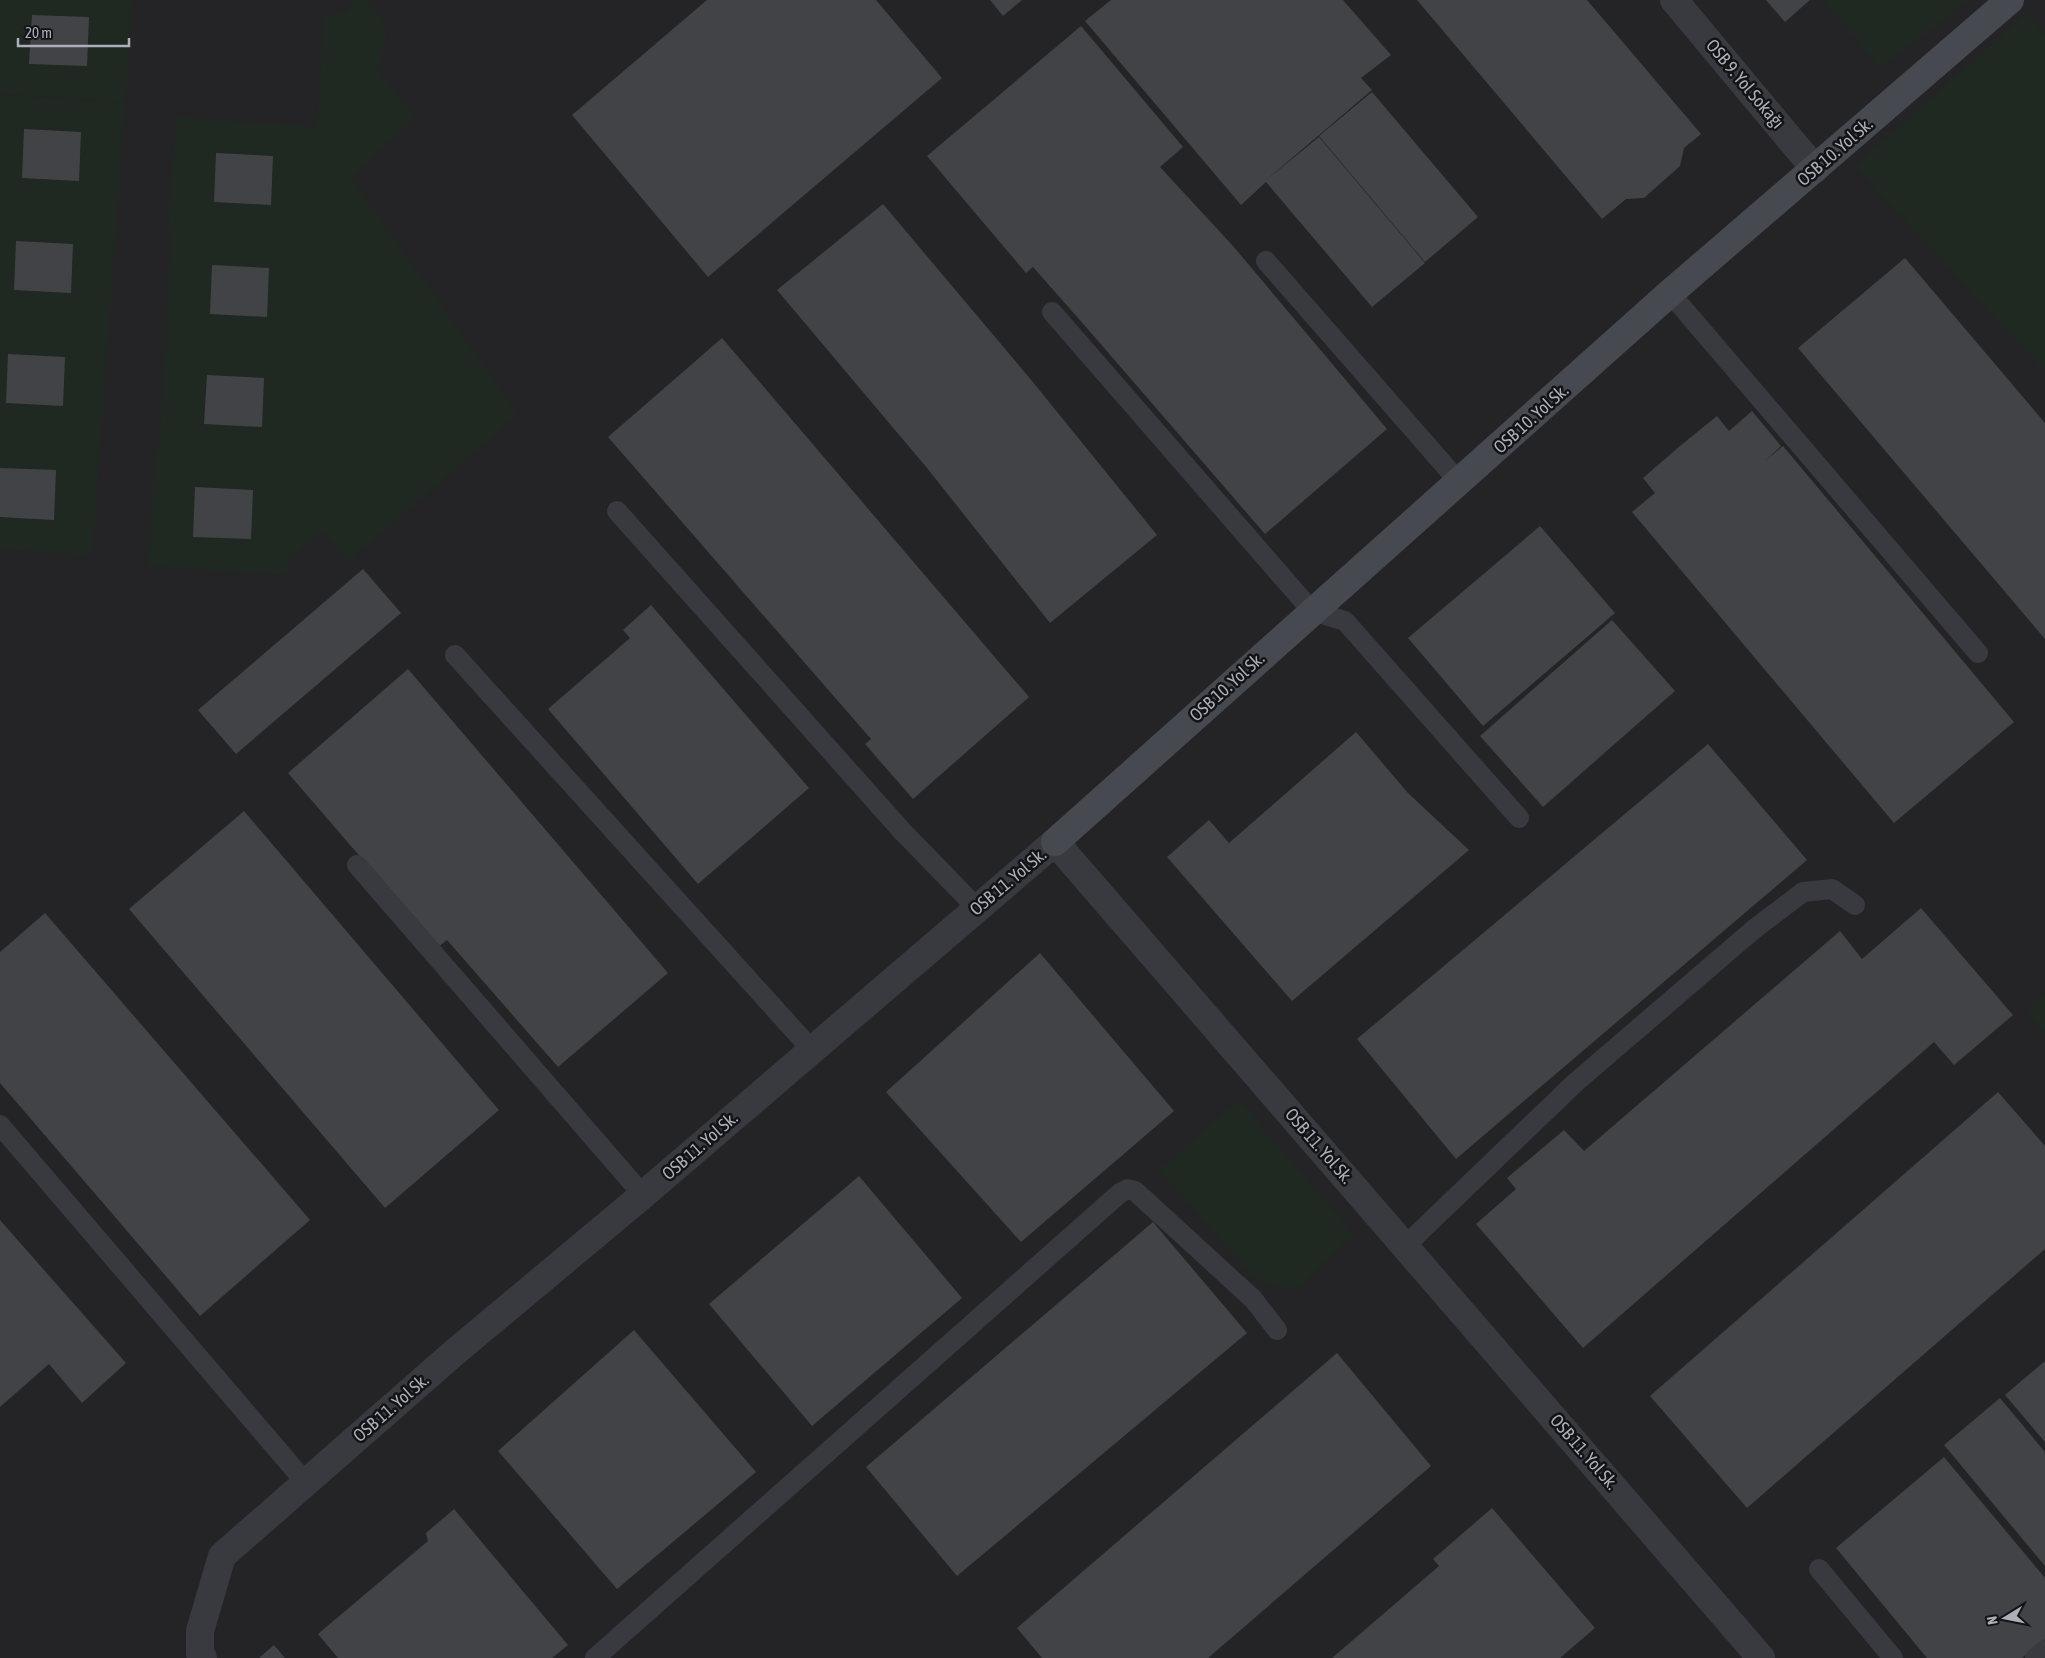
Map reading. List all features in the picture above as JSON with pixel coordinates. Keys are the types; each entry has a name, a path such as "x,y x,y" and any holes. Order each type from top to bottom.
{"street":[{"name":"OSB 9. Yol Sokağı","path":"1674,0 1816,169"},
{"name":"OSB 10. Yol Sk.","path":"1055,842 1312,611 1460,483 1670,293 2010,0"},
{"name":"OSB 11. Yol Sk.","path":"199,1657 200,1631 222,1556 455,1352 643,1195 1055,842 1761,1658"}],"lane":[{"path":"1266,262 1460,483"},
{"path":"1670,293 1978,653"},
{"path":"1052,312 1312,611 1345,621 1519,818"},
{"path":"616,511 902,831 977,908"},
{"path":"455,655 812,1050"},
{"path":"356,865 643,1195"},
{"path":"1405,1246 1576,1082 1753,930 1803,892 1832,889 1855,905"},
{"path":"0,1125 306,1483"},
{"path":"595,1658 1120,1193 1128,1189 1135,1190 1254,1299 1276,1330"},
{"path":"1819,1569 1893,1658"},
{"path":"2036,1658 2045,1650"}],"shaded area":[{"path":"0,0 2045,0 2045,1658 0,1658"},
{"path":"0,0 132,0 125,102 0,93"},
{"path":"352,0 371,0 369,4 388,27 378,70 415,118 351,178 518,414 348,562 324,531 291,556 293,518 289,575 148,566 156,452 159,452 172,231 168,231 176,117 317,127 324,16 347,13"},
{"path":"1822,0 1968,0 1881,68"},
{"path":"2027,13 2045,35 2045,372 1855,166"},
{"path":"0,95 125,103 92,555 0,549"},
{"path":"2045,995 2045,1032 2025,1009"},
{"path":"1239,1100 1353,1234 1299,1287 1276,1287 1252,1276 1159,1170"}],"building":[{"path":"707,0 876,0 942,78 708,277 572,115"},
{"path":"990,0 1022,0 1003,16"},
{"path":"1111,0 1343,0 1391,55 1361,78 1372,90 1265,181 1319,137 1425,263 1372,307 1266,182 1241,205 1085,21"},
{"path":"1417,0 1587,0 1701,134 1684,148 1680,166 1644,198 1626,199 1602,219"},
{"path":"1766,0 1810,0 1785,22"},
{"path":"32,15 89,17 87,66 29,64"},
{"path":"1081,26 1183,147 1160,167 1233,246 1387,429 1265,534 1033,267 1026,273 927,156"},
{"path":"1372,92 1478,217 1425,262 1319,136"},
{"path":"24,129 81,132 79,181 22,178"},
{"path":"216,153 273,156 271,205 214,202"},
{"path":"883,204 1032,381 1157,535 1050,623 927,468 777,290"},
{"path":"16,241 73,244 71,293 14,290"},
{"path":"1905,258 2045,423 2045,639 1798,348"},
{"path":"212,265 269,268 267,317 210,314"},
{"path":"722,338 1029,697 913,799 865,744 871,739 608,437"},
{"path":"8,354 65,357 63,406 6,403"},
{"path":"207,375 264,378 262,427 204,424"},
{"path":"1752,411 1781,446 1766,460 1783,446 2014,722 1894,823 1632,512 1655,493 1643,478 1680,446 1717,416 1729,431"},
{"path":"0,468 56,470 54,520 0,517"},
{"path":"195,487 253,490 251,539 193,537"},
{"path":"1540,526 1615,613 1483,726 1408,638"},
{"path":"363,569 401,613 236,754 198,710"},
{"path":"651,605 809,788 698,884 548,709 630,638 623,630"},
{"path":"1612,620 1675,691 1543,807 1480,736"},
{"path":"408,669 668,973 558,1067 447,940 438,947 288,773"},
{"path":"1356,732 1408,793 1469,850 1292,1001 1167,857 1209,820 1229,843"},
{"path":"1708,744 1807,860 1456,1159 1357,1039"},
{"path":"244,811 499,1110 385,1208 129,909"},
{"path":"1921,908 2013,1015 1954,1065 1934,1042 1583,1348 1476,1224 1516,1189 1507,1178 1564,1130 1584,1151 1840,931 1862,959"},
{"path":"45,913 310,1220 200,1316 0,1083 0,952"},
{"path":"1040,953 1174,1111 1021,1242 886,1092"},
{"path":"1998,1092 2045,1146 2045,1249 1747,1508 1650,1396"},
{"path":"859,1176 962,1298 812,1426 709,1304"},
{"path":"0,1220 126,1363 82,1403 49,1364 0,1407"},
{"path":"1153,1222 1247,1333 957,1576 866,1467"},
{"path":"634,1330 756,1472 617,1589 498,1451"},
{"path":"1337,1353 1431,1466 1208,1658 1042,1658 1017,1628"},
{"path":"2045,1361 2045,1442 2005,1395"},
{"path":"2000,1398 2045,1452 2045,1566 1944,1445"},
{"path":"1944,1457 2045,1578 2045,1639 2022,1658 1927,1658 1836,1548"},
{"path":"1492,1508 1595,1628 1560,1658 1332,1658 1439,1566 1433,1559"},
{"path":"454,1509 568,1645 552,1658 338,1658 318,1634 428,1541 426,1533"},
{"path":"274,1645 285,1658 259,1658"}]}
